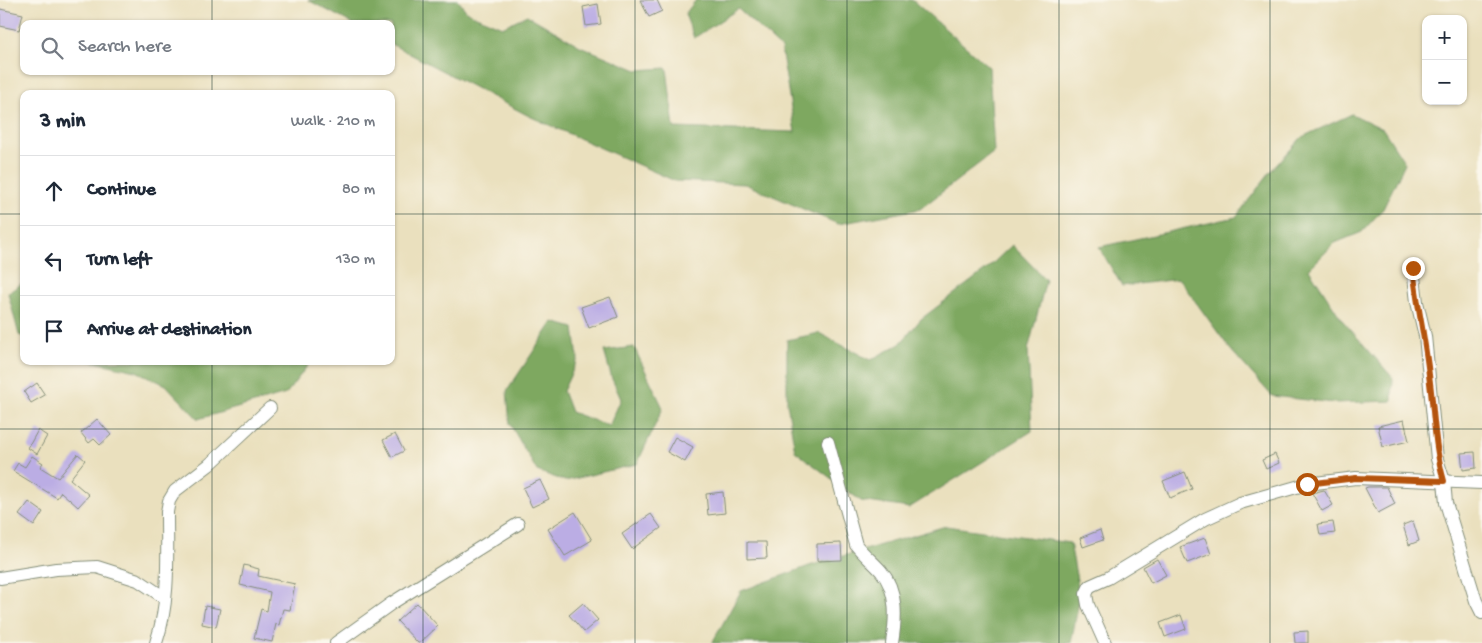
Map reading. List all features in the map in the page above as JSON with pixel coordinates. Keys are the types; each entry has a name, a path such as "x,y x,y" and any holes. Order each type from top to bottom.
{"street":[{"path":"1413,268 1417,302 1425,336 1437,458 1444,481 1446,504 1476,601 1482,614"},
{"path":"156,643 162,627 165,598 167,512 169,501 175,492 209,464 270,408"},
{"path":"828,442 856,545 882,573 893,594 895,624 892,643"},
{"path":"1105,643 1088,605 1086,594 1090,586 1115,574 1205,519 1240,504 1307,484 1356,478 1482,482"},
{"path":"336,643 392,603 518,524"},
{"path":"0,578 56,569 97,567 138,580 165,598"}],"green space":[{"path":"308,0 458,0 467,12 502,27 527,15 580,46 637,70 667,68 674,128 795,132 781,48 738,9 694,38 685,14 696,0 912,0 989,67 994,152 920,209 838,224 745,184 675,181 529,116 395,46 395,20 346,20"},
{"path":"1352,114 1383,129 1405,163 1383,209 1362,232 1335,243 1309,269 1342,320 1393,378 1392,401 1334,403 1272,396 1230,349 1179,279 1122,286 1099,247 1236,217 1270,172 1302,137"},
{"path":"1012,245 1046,280 1028,350 1032,431 909,508 861,501 795,451 787,403 787,340 819,333 870,360 900,344 921,319 987,269"},
{"path":"20,285 20,335 19,335 8,293"},
{"path":"553,322 574,328 578,359 563,391 571,412 609,426 621,399 612,379 604,351 634,347 663,408 637,464 565,481 537,471 510,424 507,391"},
{"path":"108,365 308,365 286,394 198,419 166,385 136,371"},
{"path":"946,526 1070,543 1080,596 1071,643 712,643 741,591 809,566"}],"building":[{"path":"640,0 657,0 662,11 649,17"},
{"path":"598,4 601,24 586,26 583,7"},
{"path":"0,9 23,14 19,30 0,26"},
{"path":"610,297 618,317 589,328 581,307"},
{"path":"37,383 45,395 31,403 24,392"},
{"path":"97,419 111,435 100,445 94,439 89,443 81,433"},
{"path":"1404,420 1409,441 1383,447 1378,426"},
{"path":"38,430 47,436 37,454 28,448"},
{"path":"395,434 404,451 392,457 383,440"},
{"path":"675,437 693,447 685,462 667,452"},
{"path":"1475,452 1476,468 1463,470 1461,453"},
{"path":"78,454 85,460 70,479 89,495 78,507 61,492 57,498 13,471 18,463 25,467 32,456 43,463 40,467 58,478"},
{"path":"1275,454 1279,463 1266,469 1262,460"},
{"path":"1185,472 1192,489 1170,498 1163,481"},
{"path":"540,480 549,499 532,507 523,488"},
{"path":"1387,487 1395,504 1378,513 1365,488"},
{"path":"1324,490 1333,505 1322,511 1312,493"},
{"path":"723,492 725,513 708,515 706,494"},
{"path":"29,502 43,512 34,526 19,515"},
{"path":"575,512 592,540 565,556 548,529"},
{"path":"651,514 661,528 632,549 622,534"},
{"path":"1413,521 1419,541 1409,545 1403,525"},
{"path":"1333,522 1335,533 1320,535 1318,524"},
{"path":"1100,530 1103,540 1083,547 1080,538"},
{"path":"1205,538 1211,554 1187,563 1180,547"},
{"path":"747,542 766,542 767,558 747,559"},
{"path":"841,543 842,560 817,561 817,544"},
{"path":"1157,559 1166,575 1151,583 1143,567"},
{"path":"244,565 259,569 258,576 295,584 290,610 283,609 279,625 276,624 272,642 254,638 261,609 267,611 270,592 240,585"},
{"path":"417,603 438,626 420,643 397,621"},
{"path":"583,603 598,620 584,632 569,615"},
{"path":"205,606 220,609 216,627 202,624"},
{"path":"1181,615 1186,629 1165,637 1160,623"},
{"path":"1308,631 1308,643 1295,643 1294,632"}],"route":[{"path":"1307,484 1356,478 1444,481 1437,458 1425,336 1417,302 1413,268"}]}
